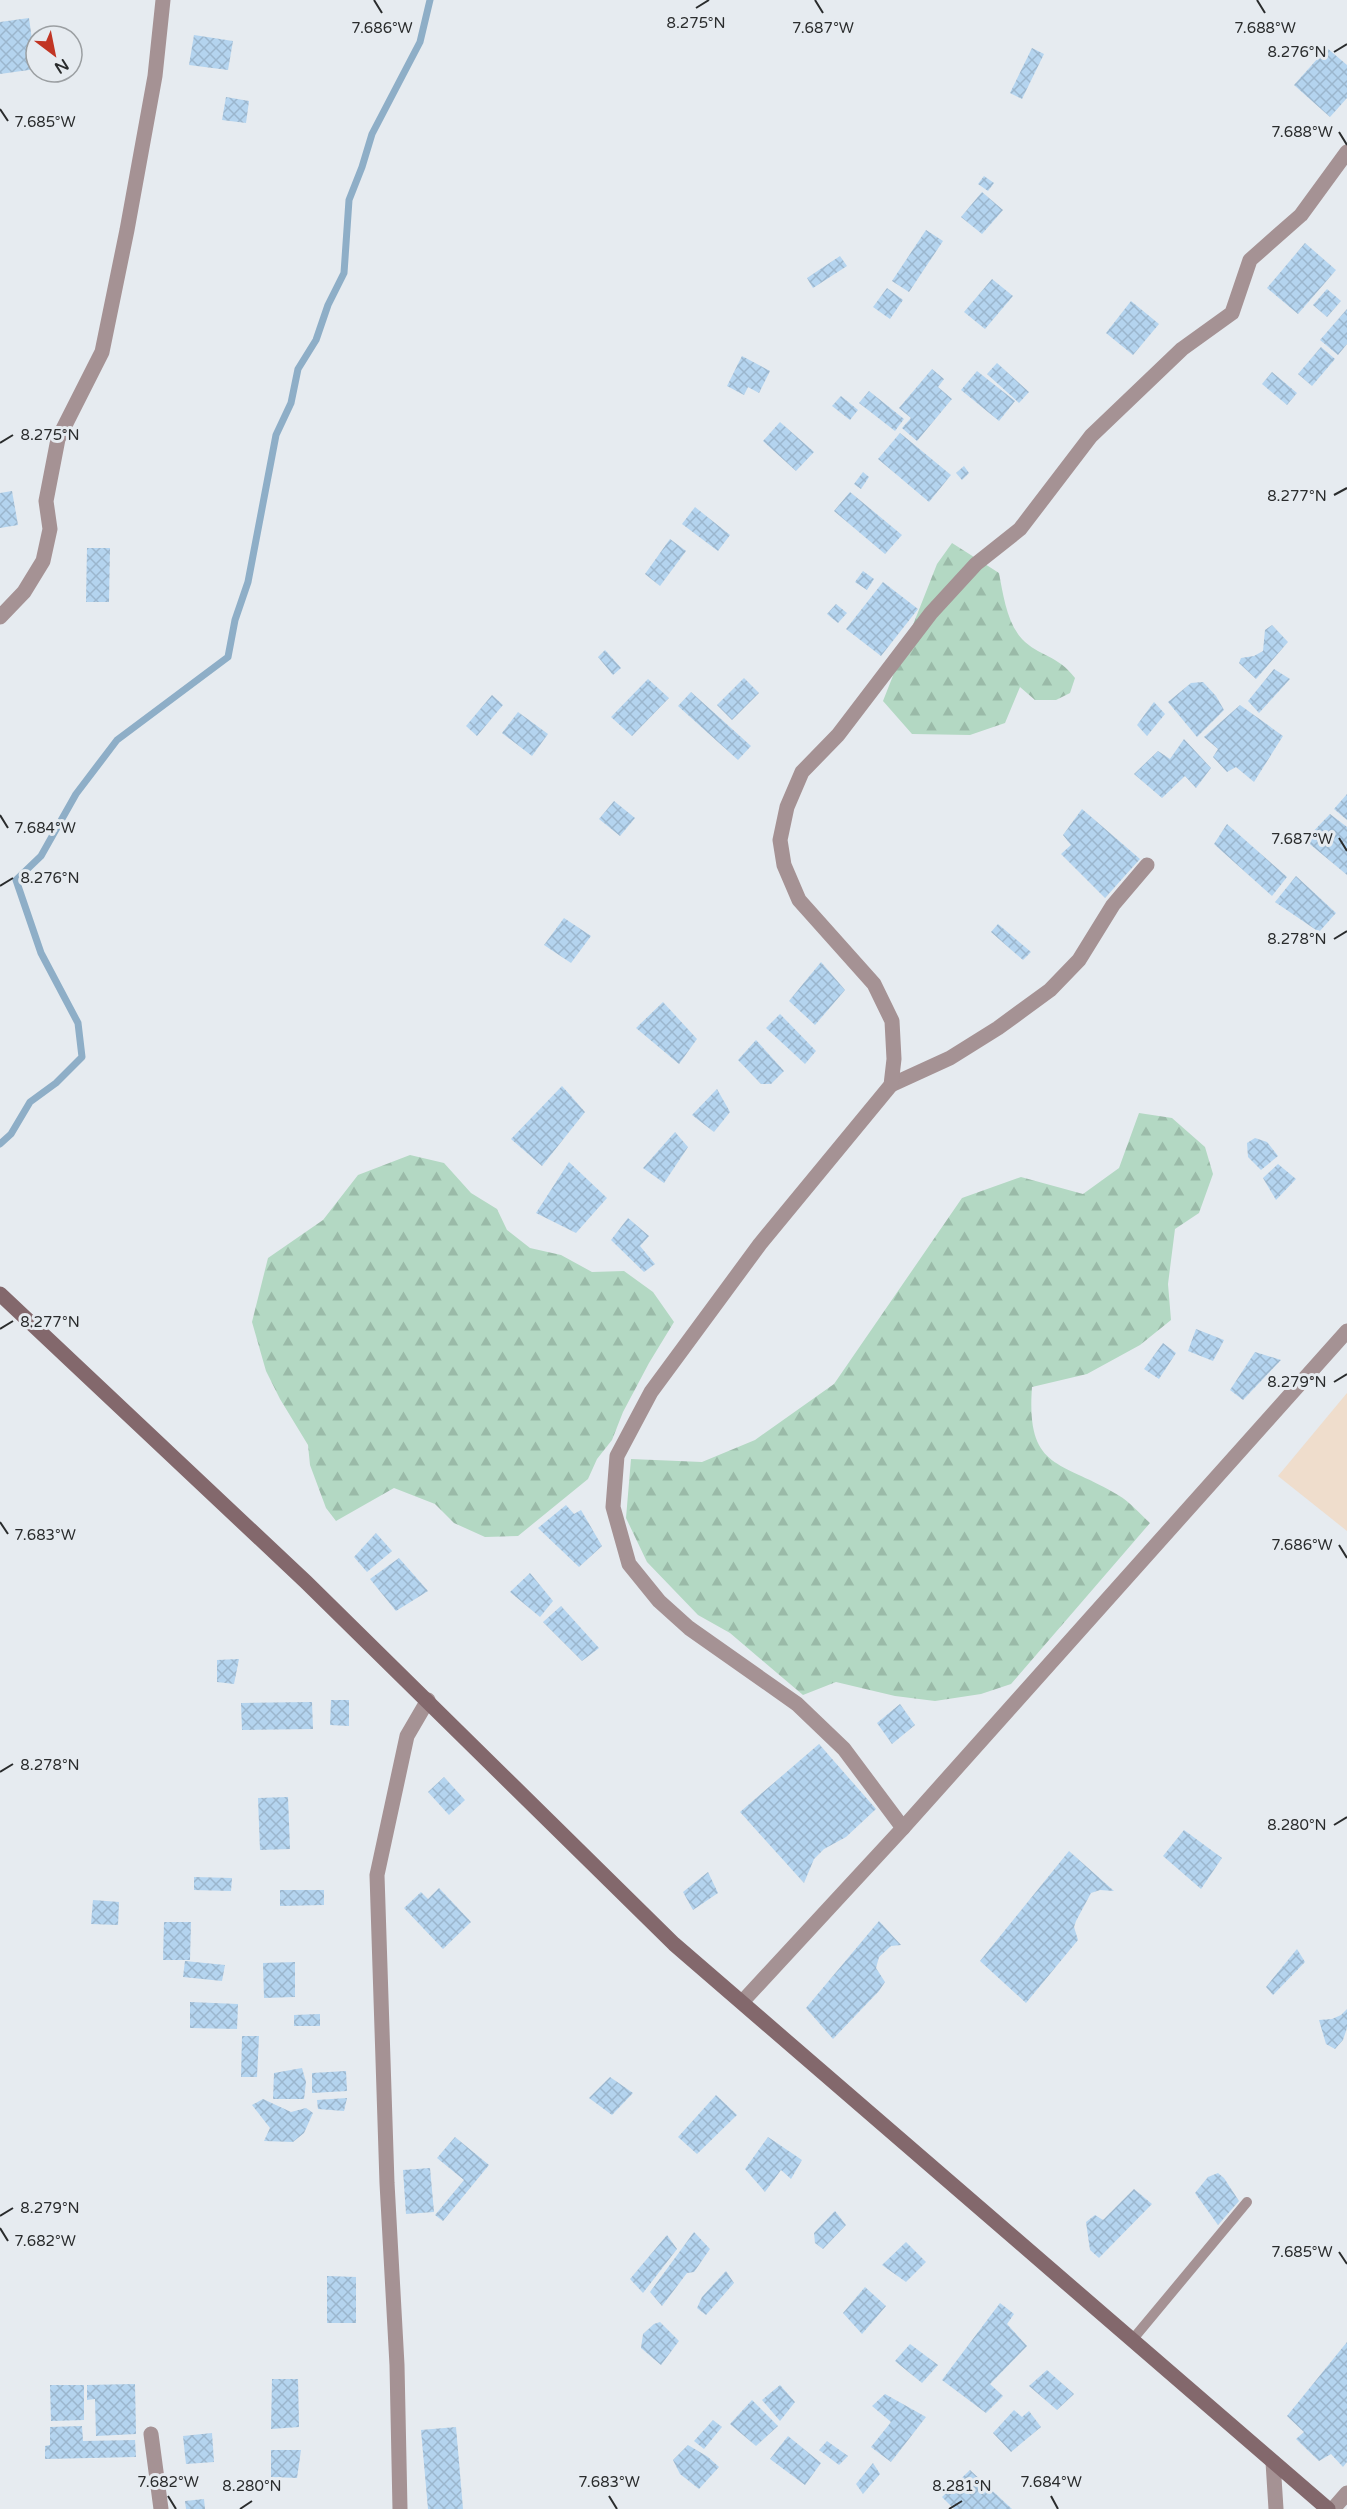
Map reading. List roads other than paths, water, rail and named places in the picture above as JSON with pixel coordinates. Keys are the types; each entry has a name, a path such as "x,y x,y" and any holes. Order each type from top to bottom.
{"main road":[{"path":"0,1294 306,1582 674,1944 743,2001 1328,2509"}],"street":[{"path":"0,617 24,592 43,561 50,529 46,501 58,439 102,352 155,76 163,0"},
{"path":"891,1085 894,1059 892,1021 874,984 799,900 784,865 780,840 787,807 802,772 838,735 932,613 976,564 1020,529 1091,436 1182,349 1232,313 1250,260 1301,215 1347,152"},
{"path":"903,1828 844,1749 797,1704 689,1628 659,1601 629,1564 613,1507 616,1456 651,1392 760,1244 891,1085 950,1059 1050,990 1079,960 1113,905 1148,865"},
{"path":"743,2001 903,1828 1347,1331"},
{"path":"400,2509 397,2365 387,2183 377,1875 407,1736 428,1701"},
{"path":"151,2434 161,2509"},
{"path":"1273,2462 1276,2509"},
{"path":"1333,2509 1347,2493"}],"lane":[{"path":"1133,2339 1247,2202"}],"waterway":[{"path":"0,1144 11,1134 30,1102 56,1083 82,1057 78,1023 41,953 16,880 41,856 76,794 117,740 228,657 235,620 248,582 276,435 291,403 298,369 316,340 328,305 344,273 349,200 372,134 420,42 430,0"}]}
